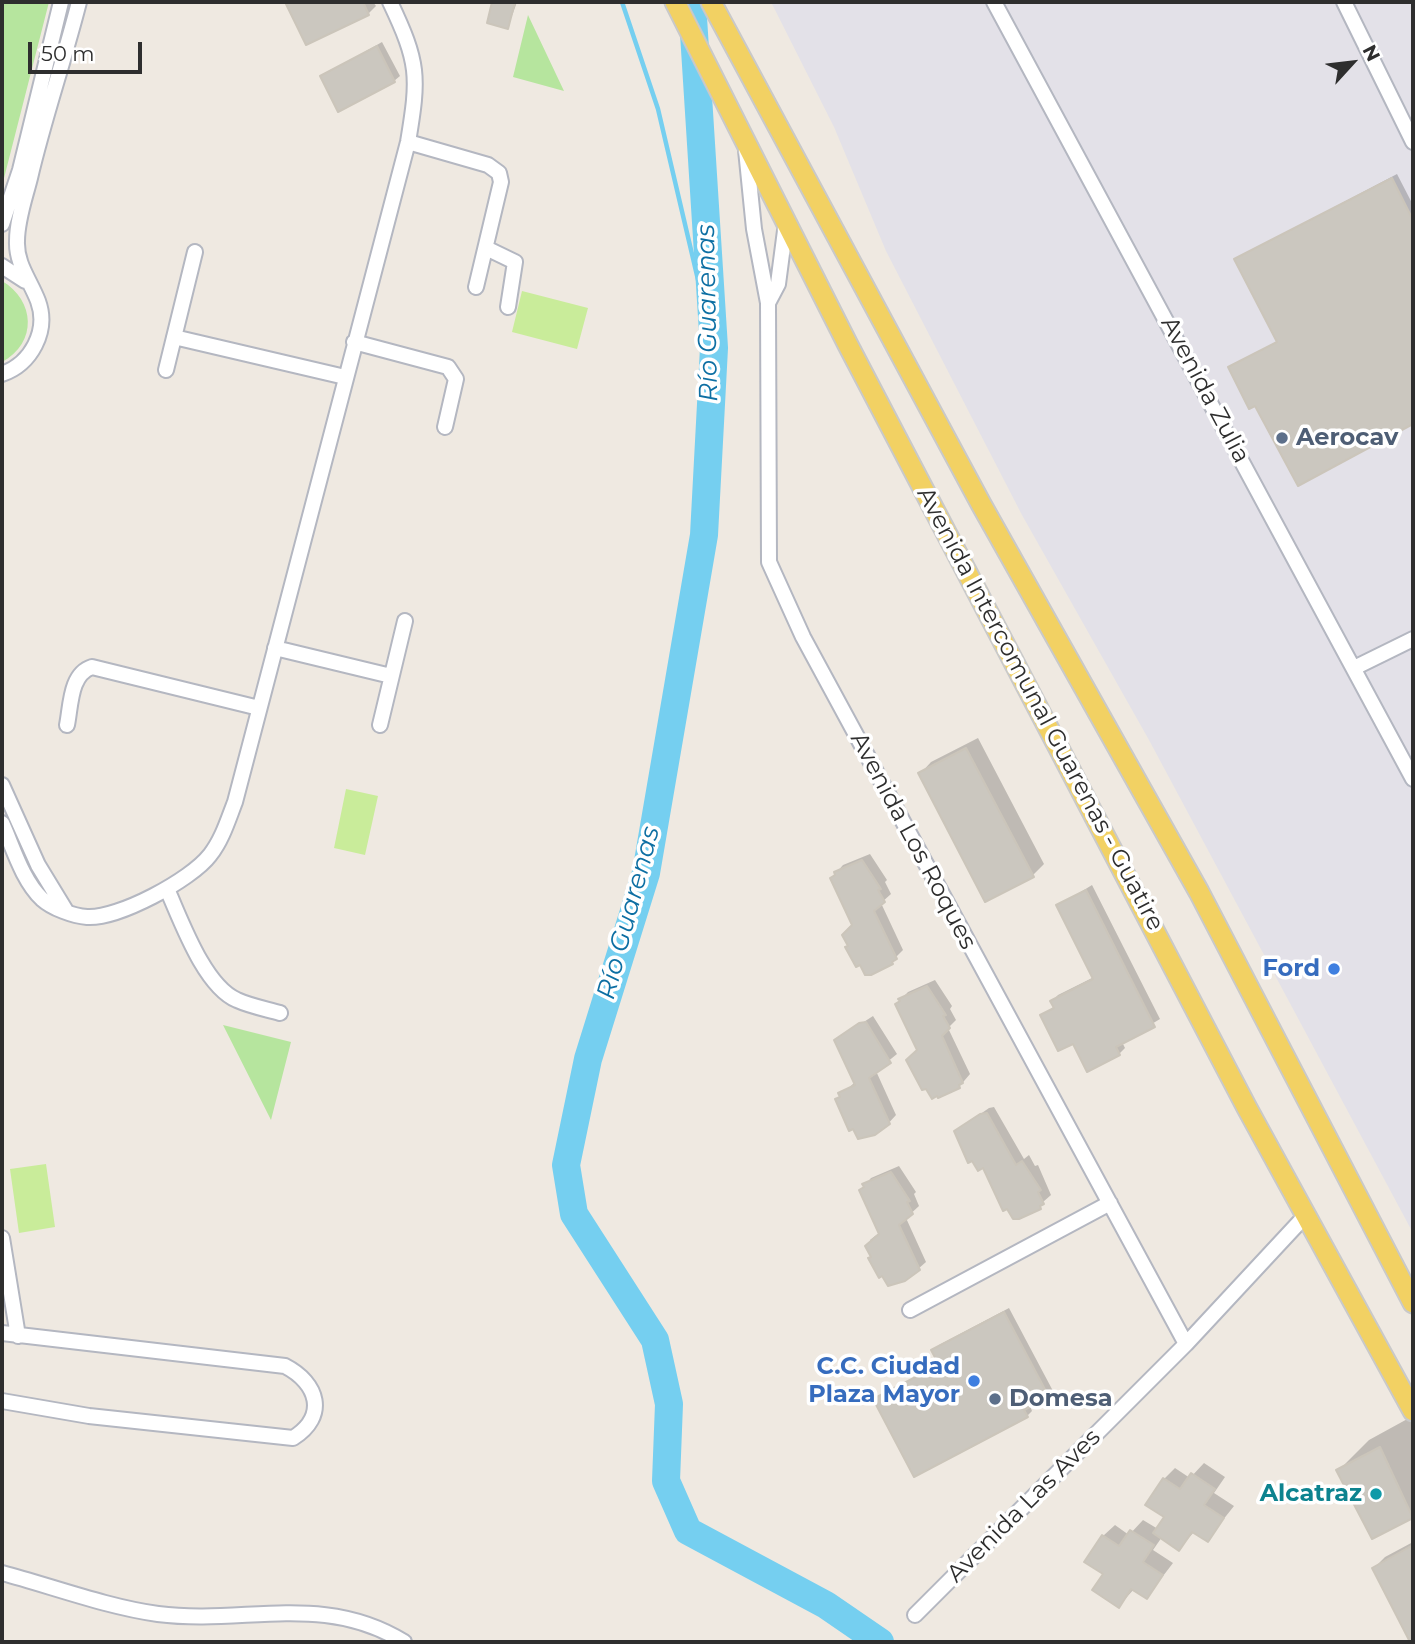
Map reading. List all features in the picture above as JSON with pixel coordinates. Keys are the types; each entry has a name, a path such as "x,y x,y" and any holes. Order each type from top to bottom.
{"main road":[{"name":"Avenida Intercomunal Guarenas - Guatire","path":"675,2 730,117 1306,1215 1413,1411"},
{"name":"Avenida Intercomunal Guarenas - Guatire","path":"711,2 981,504 1199,892 1413,1303"}],"street":[{"path":"2,224 20,170 61,2"},
{"path":"2,374 23,363 39,337 39,303 20,265 18,226 47,107 79,2"},
{"path":"2,823 29,880 43,900 67,912 88,917 110,913 167,889 190,875 210,856 221,836 235,802 408,142 415,101 414,56 390,2"},
{"name":"Avenida Zulia","path":"994,2 1413,779"},
{"path":"1344,2 1413,142"},
{"path":"408,142 488,165 499,173 501,182 476,287"},
{"name":"Avenida Los Roques","path":"746,145 755,243 768,303 769,562 803,637 1186,1344"},
{"name":"Avenida Los Roques","path":"768,303 778,284 786,223"},
{"path":"486,248 515,262 509,307"},
{"path":"166,370 195,252"},
{"path":"2,266 19,275 31,287"},
{"path":"174,337 345,377"},
{"path":"354,342 448,367 456,379 445,427"},
{"path":"380,725 405,621"},
{"path":"1353,668 1413,639"},
{"path":"275,648 391,676"},
{"path":"66,725 77,678 83,670 92,667 260,708"},
{"path":"2,785 38,865 67,912"},
{"path":"167,889 191,941 223,991 236,1000 280,1013"},
{"path":"910,1310 1110,1203"},
{"name":"Avenida Las Aves","path":"915,1615 1186,1344 1306,1215"},
{"path":"2,1238 18,1336"},
{"path":"2,1333 285,1366 302,1374 311,1385 315,1404 311,1421 293,1438 89,1416 2,1401"},
{"path":"2,1573 158,1614 329,1614 378,1626 404,1642"}],"shaded area":[{"path":"771,2 1413,2 1413,1233 1149,740 1022,515 886,251 834,127"}],"green space":[{"path":"2,2 49,2 2,186"},
{"path":"528,15 564,91 513,77"},
{"path":"2,281 21,299 28,321 22,344 2,362"},
{"path":"522,291 588,308 577,349 512,332"},
{"path":"346,789 378,796 365,855 334,848"},
{"path":"223,1025 291,1042 271,1120"},
{"path":"46,1164 55,1227 19,1233 10,1169"}],"building":[{"path":"285,2 363,2 369,15 306,45"},
{"path":"492,2 515,2 508,29 487,23"},
{"path":"377,46 395,82 338,112 320,76"},
{"path":"1392,178 1413,220 1413,424 1298,486 1255,406 1249,409 1228,367 1277,342 1234,259"},
{"path":"966,748 1034,877 985,902 918,773"},
{"path":"862,860 881,889 878,890 885,902 874,911 897,959 893,964 871,975 865,975 860,965 856,967 845,947 848,946 842,935 852,925 830,878 835,875 834,872"},
{"path":"1086,890 1155,1027 1116,1047 1120,1055 1087,1072 1073,1044 1058,1051 1040,1015 1054,1008 1050,1001 1093,979 1056,905"},
{"path":"927,986 946,1015 943,1016 950,1028 942,1036 963,1083 959,1085 960,1088 932,1099 926,1089 922,1090 906,1060 917,1050 895,1004 900,1001 898,999"},
{"path":"866,1022 891,1063 869,1078 890,1124 875,1135 858,1139 853,1129 849,1131 835,1099 840,1097 838,1093 855,1085 834,1040 859,1023"},
{"path":"987,1113 1016,1165 1022,1161 1041,1190 1038,1192 1044,1204 1040,1206 1041,1209 1019,1219 1013,1219 1007,1209 1003,1211 983,1168 978,1171 972,1161 968,1163 954,1131 980,1114"},
{"path":"891,1172 910,1201 907,1202 913,1214 899,1225 920,1270 905,1281 888,1286 882,1276 879,1278 868,1258 871,1257 865,1246 879,1234 859,1190 864,1187 862,1184"},
{"name":"C.C. Ciudad Plaza Mayor","path":"1004,1312 1049,1397 1024,1410 1028,1417 914,1477 873,1399 939,1365 931,1350"},
{"name":"Alcatraz","path":"1380,1447 1413,1518 1372,1539 1336,1470"},
{"path":"1191,1473 1215,1489 1204,1505 1224,1518 1208,1542 1192,1532 1179,1551 1153,1533 1164,1517 1145,1505 1163,1478 1180,1489"},
{"path":"1130,1530 1154,1545 1143,1562 1163,1575 1147,1599 1131,1589 1119,1608 1092,1590 1103,1574 1084,1562 1102,1535 1119,1546"},
{"path":"1413,1545 1413,1642 1410,1642 1372,1568"}],"waterway":[{"path":"622,2 658,109 714,348"},
{"name":"Río Guarenas","path":"692,2 714,348 704,535 646,873 588,1059 566,1165 574,1214 655,1340 669,1404 666,1481 688,1531 826,1605 880,1642"}],"place":[{"name":"Aerocav","path":"1282,438"},
{"name":"Ford","path":"1334,969"},
{"name":"C.C. Ciudad Plaza Mayor","path":"974,1381"},
{"name":"Domesa","path":"995,1399"},
{"name":"Alcatraz","path":"1376,1494"}]}
